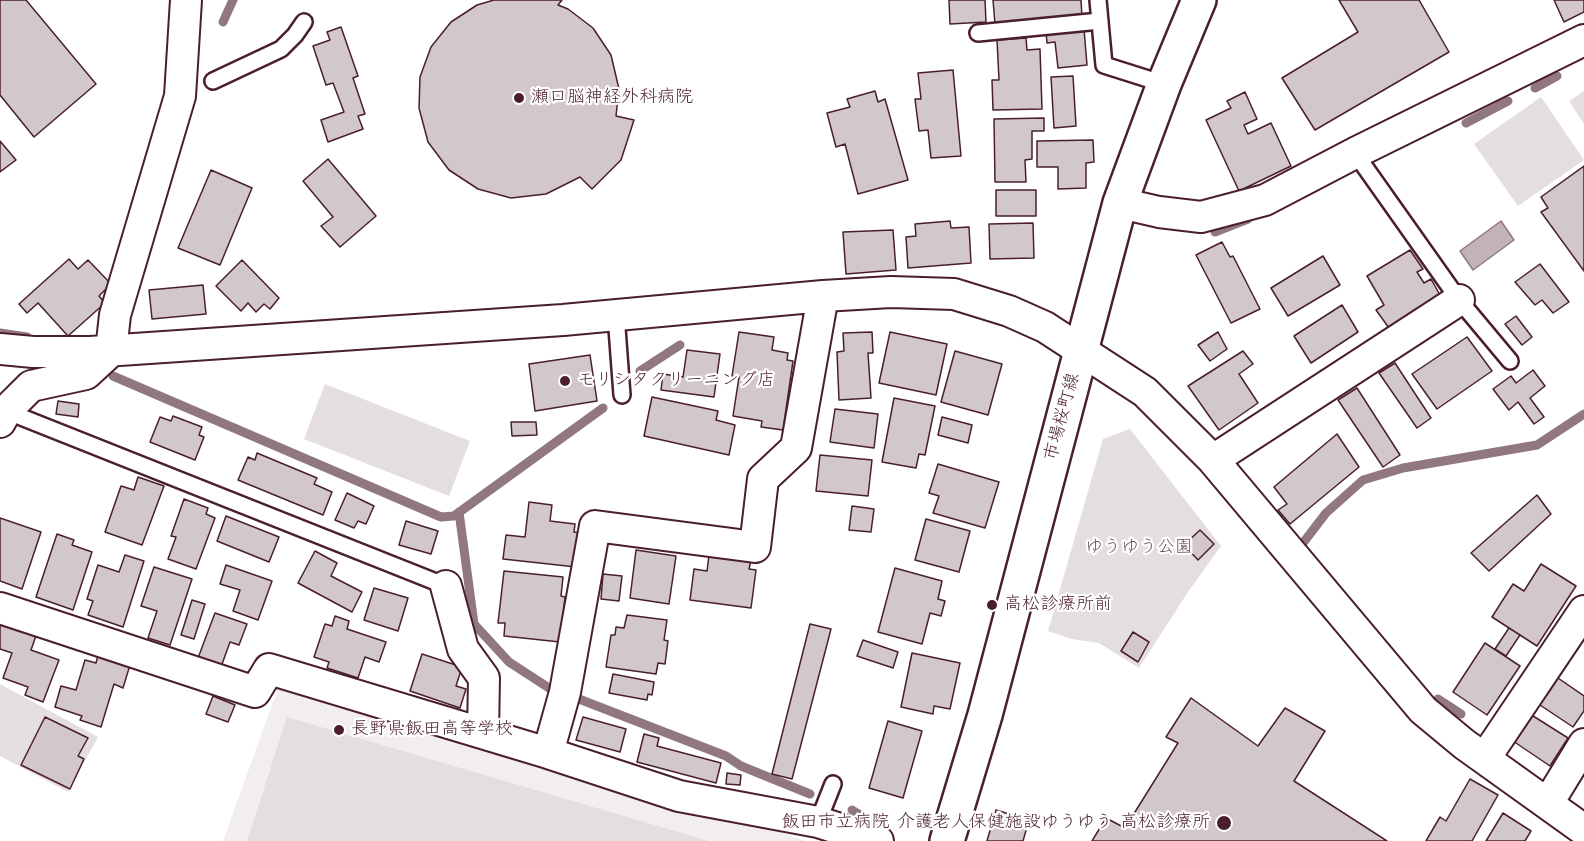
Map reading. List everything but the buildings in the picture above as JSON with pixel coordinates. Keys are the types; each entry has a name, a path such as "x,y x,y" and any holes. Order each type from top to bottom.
{"main road":[{"name":"市場桜町線","path":"947,841 985,715 1120,203 1164,84 1199,0"}],"street":[{"path":"3,417 31,386 86,374 111,351 115,315 180,96 186,0"},
{"path":"1120,203 1159,212 1201,217 1265,200 1584,40"},
{"path":"0,349 33,352 111,351 616,315 823,296 891,292 954,294 1009,311 1045,327 1145,392 1213,460 1423,710 1464,744 1584,830"},
{"path":"548,753 565,692 595,526 755,548 763,479 796,448 823,296"},
{"path":"1213,460 1459,300"},
{"path":"446,586 463,649 484,678 483,733"},
{"path":"0,608 255,692 269,669 548,753 679,796 818,822 878,841"},
{"path":"1485,758 1584,611"},
{"path":"1548,803 1584,744"}],"lane":[{"path":"1098,0 1104,65 1164,84"},
{"path":"978,33 1100,21"},
{"path":"213,81 280,49 295,35 304,22"},
{"path":"1355,153 1459,300 1510,361"},
{"path":"616,315 622,395"},
{"path":"3,417 446,586"},
{"path":"818,822 832,784"}],"shaded area":[{"path":"1501,221 1514,240 1473,270 1460,251"},
{"name":"長野県飯田高等学校","path":"278,688 686,810 745,821 806,841 223,841"}],"green space":[{"path":"1584,91 1584,124 1569,101"},
{"path":"1541,97 1584,160 1518,206 1474,144"},
{"path":"325,384 470,441 449,496 304,439"},
{"name":"ゆうゆう公園","path":"1130,429 1221,546 1139,668 1099,643 1072,639 1048,631 1103,439"},
{"path":"0,684 98,737 68,792 0,756"},
{"name":"長野県飯田高等学校","path":"287,717 709,841 247,841"}],"waterway":[{"path":"223,22 233,0"},
{"path":"1535,88 1557,76"},
{"path":"1466,123 1508,101"},
{"path":"1215,232 1248,219"},
{"path":"0,333 27,337"},
{"path":"640,371 680,345"},
{"path":"113,376 441,517 454,516 603,408"},
{"path":"1303,543 1326,513 1363,480 1403,468 1537,445 1584,414"},
{"path":"459,512 474,624 509,662 549,688"},
{"path":"579,699 726,756 741,766 810,794"},
{"path":"1438,699 1461,714"},
{"path":"852,810 879,826"}],"place":[{"name":"瀬口脳神経外科病院","path":"519,98"},
{"name":"モリシタクリーニング店","path":"565,381"},
{"name":"高松診療所前","path":"992,605"},
{"name":"長野県飯田高等学校","path":"339,730"},
{"name":"飯田市立病院 介護老人保健施設ゆうゆう 高松診療所","path":"1224,823"}]}
